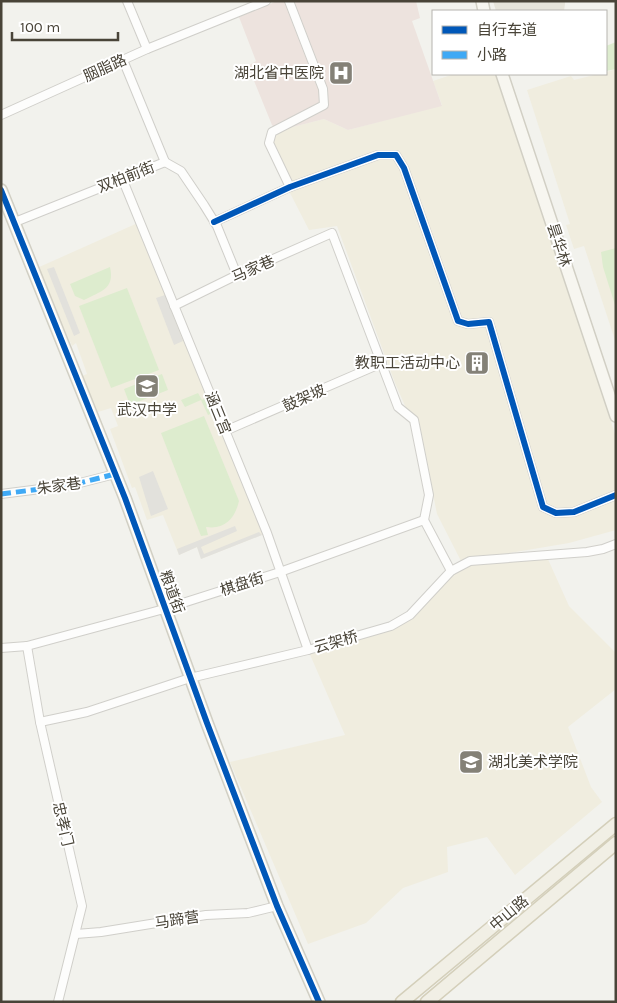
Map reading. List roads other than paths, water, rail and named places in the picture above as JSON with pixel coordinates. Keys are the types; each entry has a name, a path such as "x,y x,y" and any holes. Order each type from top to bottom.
{"main road":[{"name":"中山路","path":"402,1002 616,824"},
{"name":"中山路","path":"427,1002 616,843"},
{"path":"518,906 527,917"}],"street":[{"path":"127,1 148,50"},
{"name":"胭脂路","path":"1,115 123,60 266,1"},
{"path":"289,1 323,89 324,104 272,132 269,144 290,186"},
{"name":"双柏前街","path":"15,222 165,162 123,60"},
{"name":"昙华林","path":"502,75 616,416"},
{"path":"214,222 290,186 378,154 396,155 404,168 458,321 468,324 489,322 543,507 556,513 574,512 616,495"},
{"path":"165,162 181,171 214,222 237,275"},
{"name":"涵三宫","path":"122,178 267,533 308,650"},
{"name":"粮道街","path":"1,190 115,474 164,609 277,906 319,1002"},
{"name":"马家巷","path":"174,306 237,275 332,234 382,363"},
{"path":"382,363 398,407 414,420 429,495 424,520 452,571"},
{"name":"鼓架坡","path":"225,431 382,363"},
{"name":"朱家巷","path":"1,494 72,486 115,474"},
{"name":"棋盘街","path":"1,648 27,646 164,609 280,572 424,520"},
{"name":"云架桥","path":"40,722 86,712 190,678 308,650 390,626 410,615 452,571 470,561 587,552 616,544"},
{"name":"忠孝门","path":"27,646 40,722 82,906 58,1002"},
{"name":"马蹄营","path":"76,934 101,932 206,915 248,913 277,906"}],"place":[{"name":"湖北省中医院","path":"341,73"},
{"name":"教职工活动中心","path":"477,363"},
{"name":"武汉中学","path":"147,386"},
{"name":"湖北美术学院","path":"471,762"}]}
